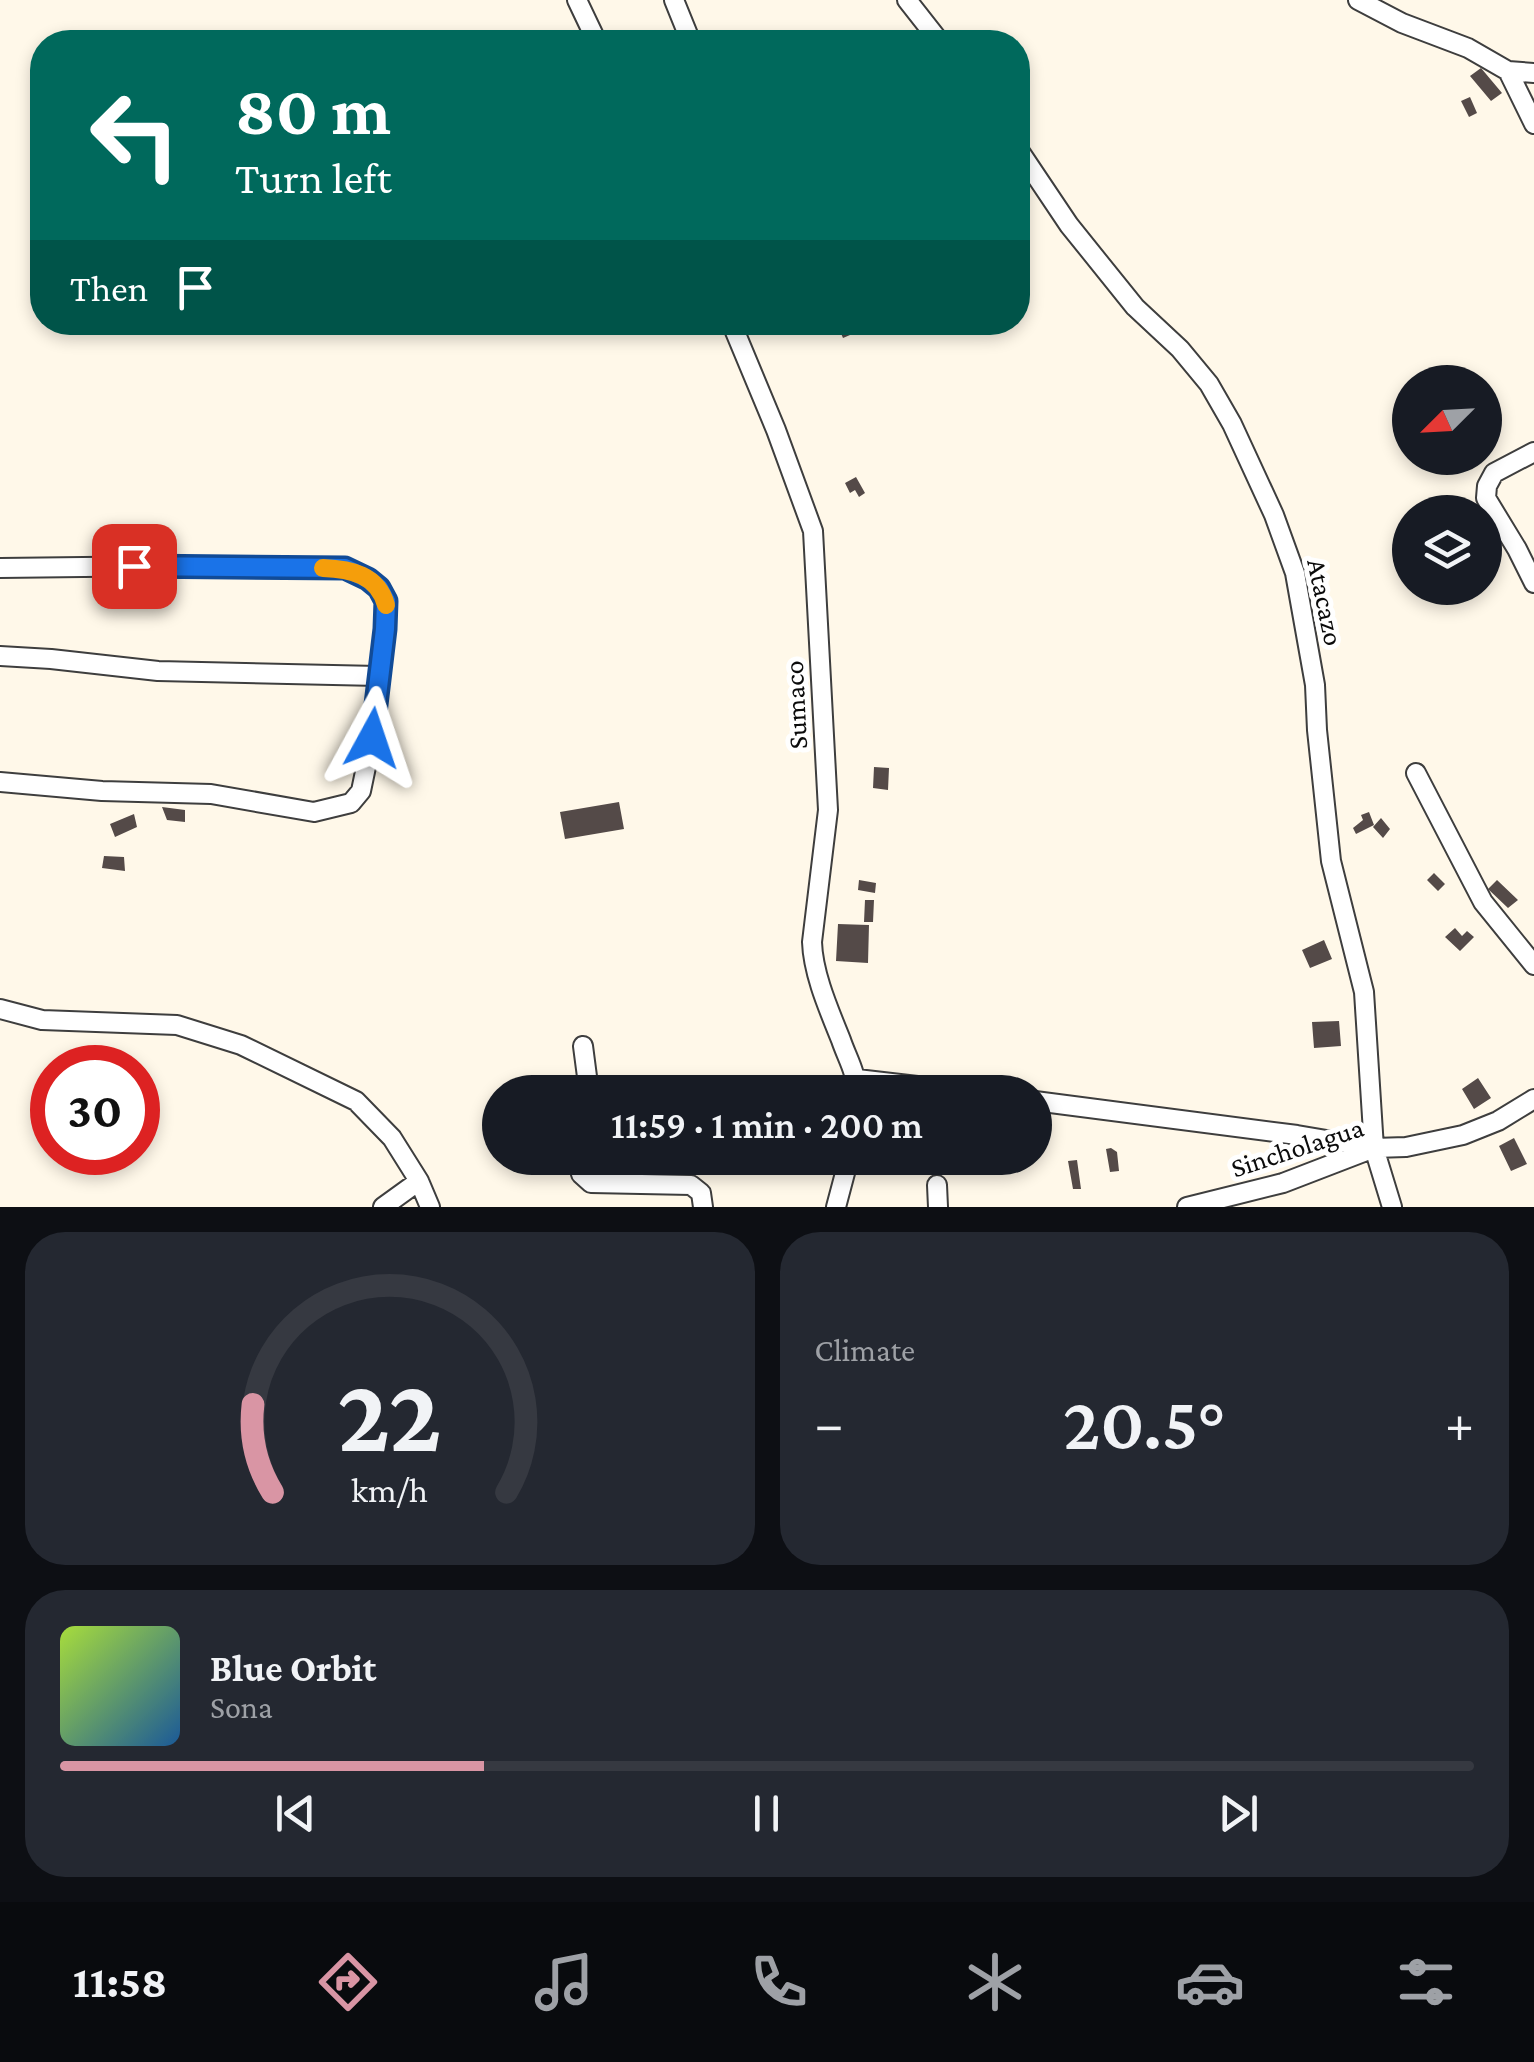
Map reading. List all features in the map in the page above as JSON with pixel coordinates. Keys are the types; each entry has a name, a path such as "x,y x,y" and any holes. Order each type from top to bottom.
{"street":[{"path":"577,0 591,30"},
{"path":"674,0 686,30"},
{"path":"906,0 930,30"},
{"path":"1358,0 1402,23 1468,48 1508,72 1534,73"},
{"path":"1508,72 1534,124"},
{"name":"Atacazo","path":"1030,167 1069,224 1135,307 1180,349 1209,384 1266,498 1295,573 1315,685 1330,861 1364,992 1374,1148 1392,1207"},
{"name":"Sumaco","path":"736,335 813,531 828,810 812,957 852,1075"},
{"path":"1534,452 1494,473 1486,486 1486,498 1534,582"},
{"path":"0,568 345,568 368,579 386,601 372,738 361,791 351,803 314,812 212,794 102,792 0,782"},
{"path":"0,656 158,672 378,676"},
{"path":"1416,774 1483,902 1534,965"},
{"path":"0,1010 42,1020 177,1025 241,1045 356,1101 392,1138 430,1207"},
{"path":"583,1046 587,1075"},
{"name":"Sincholagua","path":"1187,1207 1283,1183 1374,1148 1406,1147 1463,1135 1534,1100"},
{"path":"1052,1103 1374,1148"},
{"path":"582,1175 591,1183 691,1184 701,1193 703,1207"},
{"path":"836,1207 845,1175"},
{"path":"383,1207 419,1181"},
{"path":"938,1185 938,1207"}],"building":[{"path":"1481,68 1502,93 1491,101 1470,76"},
{"path":"1470,97 1477,113 1469,117 1461,101"},
{"path":"856,477 865,493 859,497 855,490 850,493 845,483"},
{"path":"874,767 889,768 888,790 873,788"},
{"path":"619,802 624,829 565,839 560,812"},
{"path":"162,807 185,810 185,822 167,820"},
{"path":"1369,812 1374,825 1356,834 1353,828 1363,820 1361,815"},
{"path":"134,814 137,827 115,837 110,824"},
{"path":"1381,818 1390,829 1383,838 1373,827"},
{"path":"104,856 124,857 125,871 102,868"},
{"path":"1434,873 1445,884 1438,891 1427,880"},
{"path":"859,880 876,883 875,893 858,890"},
{"path":"1497,880 1518,900 1508,908 1488,889"},
{"path":"865,900 874,900 873,922 864,922"},
{"path":"838,924 869,925 868,963 836,961"},
{"path":"1455,928 1462,936 1467,931 1474,937 1460,951 1445,937"},
{"path":"1324,940 1332,959 1310,968 1302,950"},
{"path":"1339,1021 1341,1046 1314,1048 1312,1022"},
{"path":"1478,1078 1491,1098 1474,1109 1462,1089"},
{"path":"1514,1138 1527,1164 1511,1171 1499,1146"},
{"path":"1106,1149 1117,1152 1119,1171 1110,1172"},
{"path":"1077,1160 1081,1189 1073,1189 1068,1161"}],"slow traffic":[{"path":"323,568 358,572 379,588 386,605"}],"route":[{"path":"134,566 345,568 368,579 386,601 372,738"}]}
